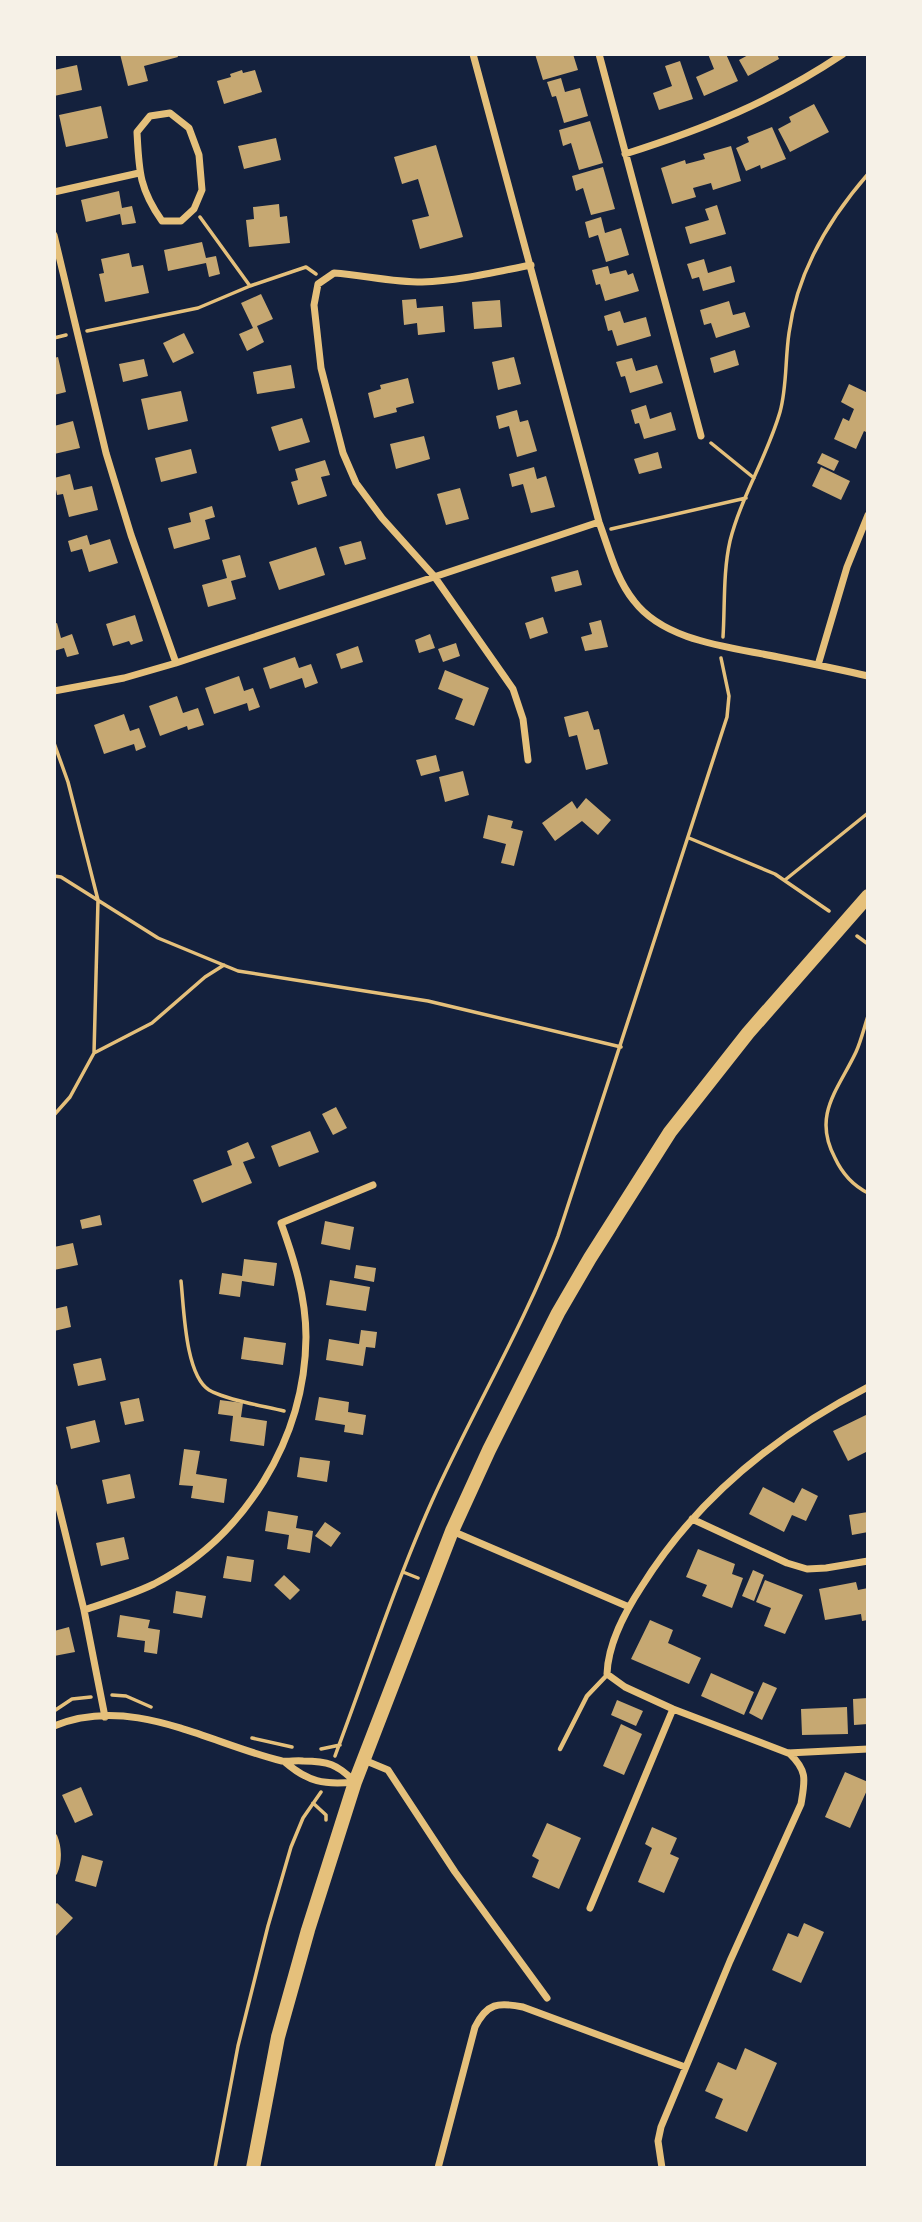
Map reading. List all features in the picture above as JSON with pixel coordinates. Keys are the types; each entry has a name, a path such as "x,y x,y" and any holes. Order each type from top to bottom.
{"main road":[{"path":"253,2168 278,2037 307,1930 355,1782 452,1531 489,1451 558,1313 670,1132 748,1033 868,896"}],"street":[{"path":"473,54 601,526 620,580 635,603 655,620 682,634 868,676"},
{"path":"598,54 701,436"},
{"path":"625,154 688,134 774,97 843,54"},
{"path":"170,113 189,128 198,155 202,190 194,209 181,221 162,220 147,200 139,173 138,132 150,116 170,113"},
{"path":"54,192 139,173"},
{"path":"54,235 109,464 176,663"},
{"path":"528,760 523,719 513,690 434,576 382,518 356,483 343,453 321,369 314,305 318,284 334,273 422,282 464,278 531,265"},
{"path":"818,665 847,567 868,515"},
{"path":"54,691 124,678 176,663 434,576 601,526"},
{"path":"84,1610 154,1584 183,1567 233,1523 252,1500 270,1471 295,1413 304,1370 306,1335 297,1270 281,1223 373,1185"},
{"path":"662,2168 658,2141 661,2127 730,1961 801,1804 805,1779 800,1763 788,1753 673,1709 625,1687 607,1674 608,1656 629,1606 655,1565 692,1519 741,1470 774,1444 802,1424 868,1387"},
{"path":"54,1487 84,1610 105,1717"},
{"path":"692,1519 787,1563 807,1569 868,1560"},
{"path":"452,1531 629,1606"},
{"path":"590,1908 673,1709"},
{"path":"54,1726 71,1719 136,1717 165,1723 285,1762 333,1763 355,1782"},
{"path":"788,1753 868,1749"},
{"path":"363,1760 388,1770 455,1872 547,1998"},
{"path":"285,1762 298,1773 324,1784 355,1782"},
{"path":"54,1837 57,1844 57,1865 54,1872"},
{"path":"438,2168 475,2027 484,2012 494,2005 523,2007 685,2067"}],"lane":[{"path":"560,1749 587,1696 607,1674"}],"path":[{"path":"340,1745 391,1604 432,1502 522,1321 552,1253 727,717 729,696 722,667 722,645 727,557 734,529 772,438 784,394 789,335 798,287 830,224 868,173"},
{"path":"194,209 250,286"},
{"path":"78,333 198,308 250,286 306,267 324,280"},
{"path":"701,436 754,478"},
{"path":"601,526 746,498"},
{"path":"54,743 68,782 98,900 94,1053 70,1097 54,1115"},
{"path":"785,880 868,813"},
{"path":"688,838 740,858 785,880 829,911"},
{"path":"54,876 61,877 158,938 251,974 428,1002 621,1047"},
{"path":"858,936 868,944"},
{"path":"94,1053 152,1023 205,977 224,965"},
{"path":"868,1016 855,1055 829,1102 825,1123 828,1141 842,1171 868,1193"},
{"path":"181,1281 192,1363 200,1383 217,1394 295,1413"},
{"path":"215,2168 238,2046 268,1926 291,1847 303,1818 321,1792"},
{"path":"313,1803 326,1815 326,1823"}],"building":[{"path":"120,54 177,54 178,57 144,66 148,81 128,86"},
{"path":"535,54 573,54 578,70 543,80"},
{"path":"708,54 726,54 738,81 704,96 696,77 714,69"},
{"path":"750,54 777,54 779,59 748,76 739,60"},
{"path":"680,61 693,99 659,110 653,93 672,86 665,66"},
{"path":"77,65 82,90 54,96 54,70"},
{"path":"242,70 243,73 255,70 262,92 224,104 217,81"},
{"path":"561,78 565,92 580,88 588,116 564,123 556,96 552,97 547,82"},
{"path":"814,104 829,132 790,152 778,129 791,122 789,117"},
{"path":"101,106 108,138 66,147 59,115"},
{"path":"590,121 603,163 579,170 571,143 563,146 559,130"},
{"path":"772,127 786,159 761,169 760,165 746,171 736,148 749,142 747,137"},
{"path":"276,138 281,160 244,169 238,146"},
{"path":"436,145 463,237 420,249 412,220 429,216 418,179 402,184 394,157"},
{"path":"731,146 741,181 713,190 711,183 693,188 696,197 672,204 661,168 685,160 686,164 705,159 703,154"},
{"path":"603,167 615,209 591,215 583,188 576,191 572,176"},
{"path":"119,191 122,208 132,206 136,223 122,225 120,214 86,222 81,200"},
{"path":"279,204 280,217 287,216 290,243 249,247 246,220 254,219 253,207"},
{"path":"717,205 726,234 690,244 685,227 709,220 705,209"},
{"path":"601,217 605,233 621,228 629,255 606,262 598,235 589,238 585,222"},
{"path":"202,242 206,258 216,256 220,274 209,277 206,263 168,271 164,250"},
{"path":"129,253 132,267 143,265 149,293 105,302 99,274 104,273 101,259"},
{"path":"704,259 708,273 731,266 735,282 703,291 699,277 692,279 687,264"},
{"path":"608,266 610,274 626,270 628,275 633,273 639,291 605,301 600,284 596,285 592,270"},
{"path":"261,294 273,319 257,326 264,342 247,351 239,334 253,328 241,303"},
{"path":"416,299 417,308 443,306 445,332 418,335 417,323 404,325 402,300"},
{"path":"500,300 502,327 474,329 472,302"},
{"path":"729,301 733,315 745,312 750,327 716,338 711,323 704,325 700,310"},
{"path":"620,311 624,323 646,317 651,336 617,346 612,330 608,331 604,316"},
{"path":"184,333 194,353 173,363 163,343"},
{"path":"735,350 739,365 714,373 710,358"},
{"path":"58,357 66,392 54,395 54,358"},
{"path":"514,357 521,384 498,390 492,362"},
{"path":"632,358 636,371 657,365 663,383 630,393 625,376 621,377 616,362"},
{"path":"144,359 148,376 123,382 119,364"},
{"path":"291,365 295,388 257,394 253,372"},
{"path":"408,378 414,403 396,408 397,412 374,418 368,393 381,389 380,385"},
{"path":"849,384 868,393 868,433 864,431 856,449 834,439 843,418 849,421 854,409 841,402"},
{"path":"181,391 188,421 148,430 141,399"},
{"path":"646,405 650,419 671,412 676,430 644,439 631,410"},
{"path":"517,410 520,422 528,420 537,451 517,457 509,426 499,429 496,416"},
{"path":"302,418 310,442 279,451 271,427"},
{"path":"73,421 80,448 54,454 54,426"},
{"path":"424,436 430,459 396,469 390,444"},
{"path":"191,449 197,473 161,482 155,458"},
{"path":"658,452 662,468 639,474 634,459"},
{"path":"822,453 839,461 834,471 817,463"},
{"path":"325,460 330,475 321,477 327,496 298,505 291,482 298,480 295,469"},
{"path":"534,467 537,479 546,476 555,507 531,513 523,484 512,487 509,474"},
{"path":"821,467 850,481 841,500 812,486"},
{"path":"70,474 74,490 92,486 98,510 69,517 63,494 57,495 54,478"},
{"path":"460,488 469,519 446,525 437,494"},
{"path":"212,506 215,517 205,520 210,539 174,549 168,528 191,522 189,513"},
{"path":"87,535 90,545 110,539 118,563 89,572 82,549 71,552 68,541"},
{"path":"361,541 366,559 345,565 339,547"},
{"path":"316,547 325,575 279,590 269,562"},
{"path":"240,555 246,577 231,581 236,599 208,607 202,585 227,578 222,560"},
{"path":"578,570 582,585 555,592 551,577"},
{"path":"135,615 143,641 131,645 129,641 113,646 106,624"},
{"path":"543,617 548,633 530,639 525,623"},
{"path":"601,620 608,647 585,651 581,637 592,634 589,623"},
{"path":"57,623 61,638 72,634 79,654 67,657 64,648 54,651 54,624"},
{"path":"430,634 435,648 419,653 415,640"},
{"path":"456,643 460,656 443,662 438,649"},
{"path":"358,646 363,662 341,669 336,654"},
{"path":"295,657 299,668 311,664 318,683 305,688 302,678 270,689 263,668"},
{"path":"445,670 489,688 474,726 455,719 463,699 438,689"},
{"path":"239,676 244,691 253,688 260,707 249,711 247,703 214,714 205,688"},
{"path":"177,696 183,713 198,708 204,725 188,730 187,726 160,736 149,706"},
{"path":"588,711 594,730 599,729 608,764 586,770 577,735 569,737 564,717"},
{"path":"124,714 130,731 139,728 146,747 136,751 134,744 104,754 94,725"},
{"path":"436,755 440,771 421,776 416,760"},
{"path":"463,771 469,795 445,802 439,777"},
{"path":"586,798 611,820 598,835 582,821 555,841 542,823 572,801 577,809"},
{"path":"488,815 513,821 511,828 523,831 514,866 501,863 506,844 483,838"},
{"path":"336,1107 347,1128 333,1135 322,1114"},
{"path":"310,1131 319,1152 279,1167 271,1146"},
{"path":"248,1142 255,1158 243,1162 252,1183 202,1203 193,1180 232,1165 227,1151"},
{"path":"100,1215 102,1225 82,1229 80,1220"},
{"path":"325,1221 354,1227 350,1250 321,1244"},
{"path":"73,1243 78,1265 54,1270 54,1247"},
{"path":"244,1259 277,1263 274,1286 242,1281 240,1297 219,1294 222,1273 242,1276"},
{"path":"356,1265 376,1268 374,1282 354,1278"},
{"path":"330,1280 370,1287 366,1311 326,1305"},
{"path":"67,1306 71,1327 54,1331 54,1309"},
{"path":"361,1330 377,1332 375,1348 366,1347 363,1366 326,1360 329,1339 359,1344"},
{"path":"244,1337 286,1343 283,1365 241,1359"},
{"path":"101,1358 106,1380 78,1386 73,1364"},
{"path":"319,1397 349,1402 348,1412 366,1415 363,1435 344,1432 345,1425 315,1420"},
{"path":"139,1398 144,1421 125,1425 120,1402"},
{"path":"220,1400 243,1403 241,1417 267,1421 264,1446 230,1441 233,1416 218,1414"},
{"path":"868,1414 868,1451 848,1461 833,1431"},
{"path":"95,1420 100,1442 71,1449 66,1427"},
{"path":"184,1449 200,1451 196,1474 227,1479 224,1503 191,1498 193,1486 179,1485"},
{"path":"300,1457 330,1461 327,1482 297,1477"},
{"path":"130,1474 135,1498 107,1504 102,1480"},
{"path":"763,1487 794,1503 802,1488 818,1496 806,1521 792,1515 784,1532 749,1514"},
{"path":"268,1511 298,1516 296,1528 313,1531 310,1553 287,1549 289,1535 265,1531"},
{"path":"868,1512 868,1532 852,1535 849,1515"},
{"path":"325,1522 341,1533 331,1547 315,1536"},
{"path":"124,1537 129,1559 101,1566 96,1543"},
{"path":"698,1549 735,1564 732,1574 743,1578 732,1608 702,1596 707,1585 686,1577"},
{"path":"227,1556 254,1560 251,1582 223,1578"},
{"path":"753,1570 764,1575 754,1601 742,1596"},
{"path":"284,1575 300,1590 290,1600 274,1585"},
{"path":"765,1580 803,1595 785,1634 764,1626 771,1608 756,1602"},
{"path":"856,1582 858,1590 868,1588 868,1620 862,1621 861,1614 825,1620 819,1589"},
{"path":"176,1591 206,1596 202,1618 173,1613"},
{"path":"120,1615 150,1620 148,1628 160,1630 157,1654 144,1652 145,1641 117,1637"},
{"path":"650,1620 673,1630 668,1643 701,1658 689,1684 631,1659"},
{"path":"69,1627 75,1652 54,1656 54,1631"},
{"path":"711,1673 754,1692 744,1715 701,1696"},
{"path":"763,1682 777,1688 762,1720 749,1713"},
{"path":"868,1698 868,1724 854,1725 853,1699"},
{"path":"617,1700 643,1711 636,1726 611,1715"},
{"path":"847,1707 848,1734 802,1735 801,1709"},
{"path":"621,1724 642,1734 624,1775 603,1766"},
{"path":"845,1772 868,1782 868,1788 850,1828 825,1817"},
{"path":"81,1787 93,1815 75,1823 62,1795"},
{"path":"547,1823 581,1838 559,1889 532,1877 539,1860 532,1856"},
{"path":"652,1827 677,1838 670,1854 679,1858 664,1893 638,1882 652,1848 645,1844"},
{"path":"82,1855 103,1861 96,1887 75,1881"},
{"path":"57,1903 73,1918 54,1938 54,1906"},
{"path":"804,1923 824,1932 801,1983 772,1970 788,1933 798,1937"},
{"path":"745,2048 777,2063 747,2132 715,2118 723,2099 705,2091 718,2062 736,2070"}]}
